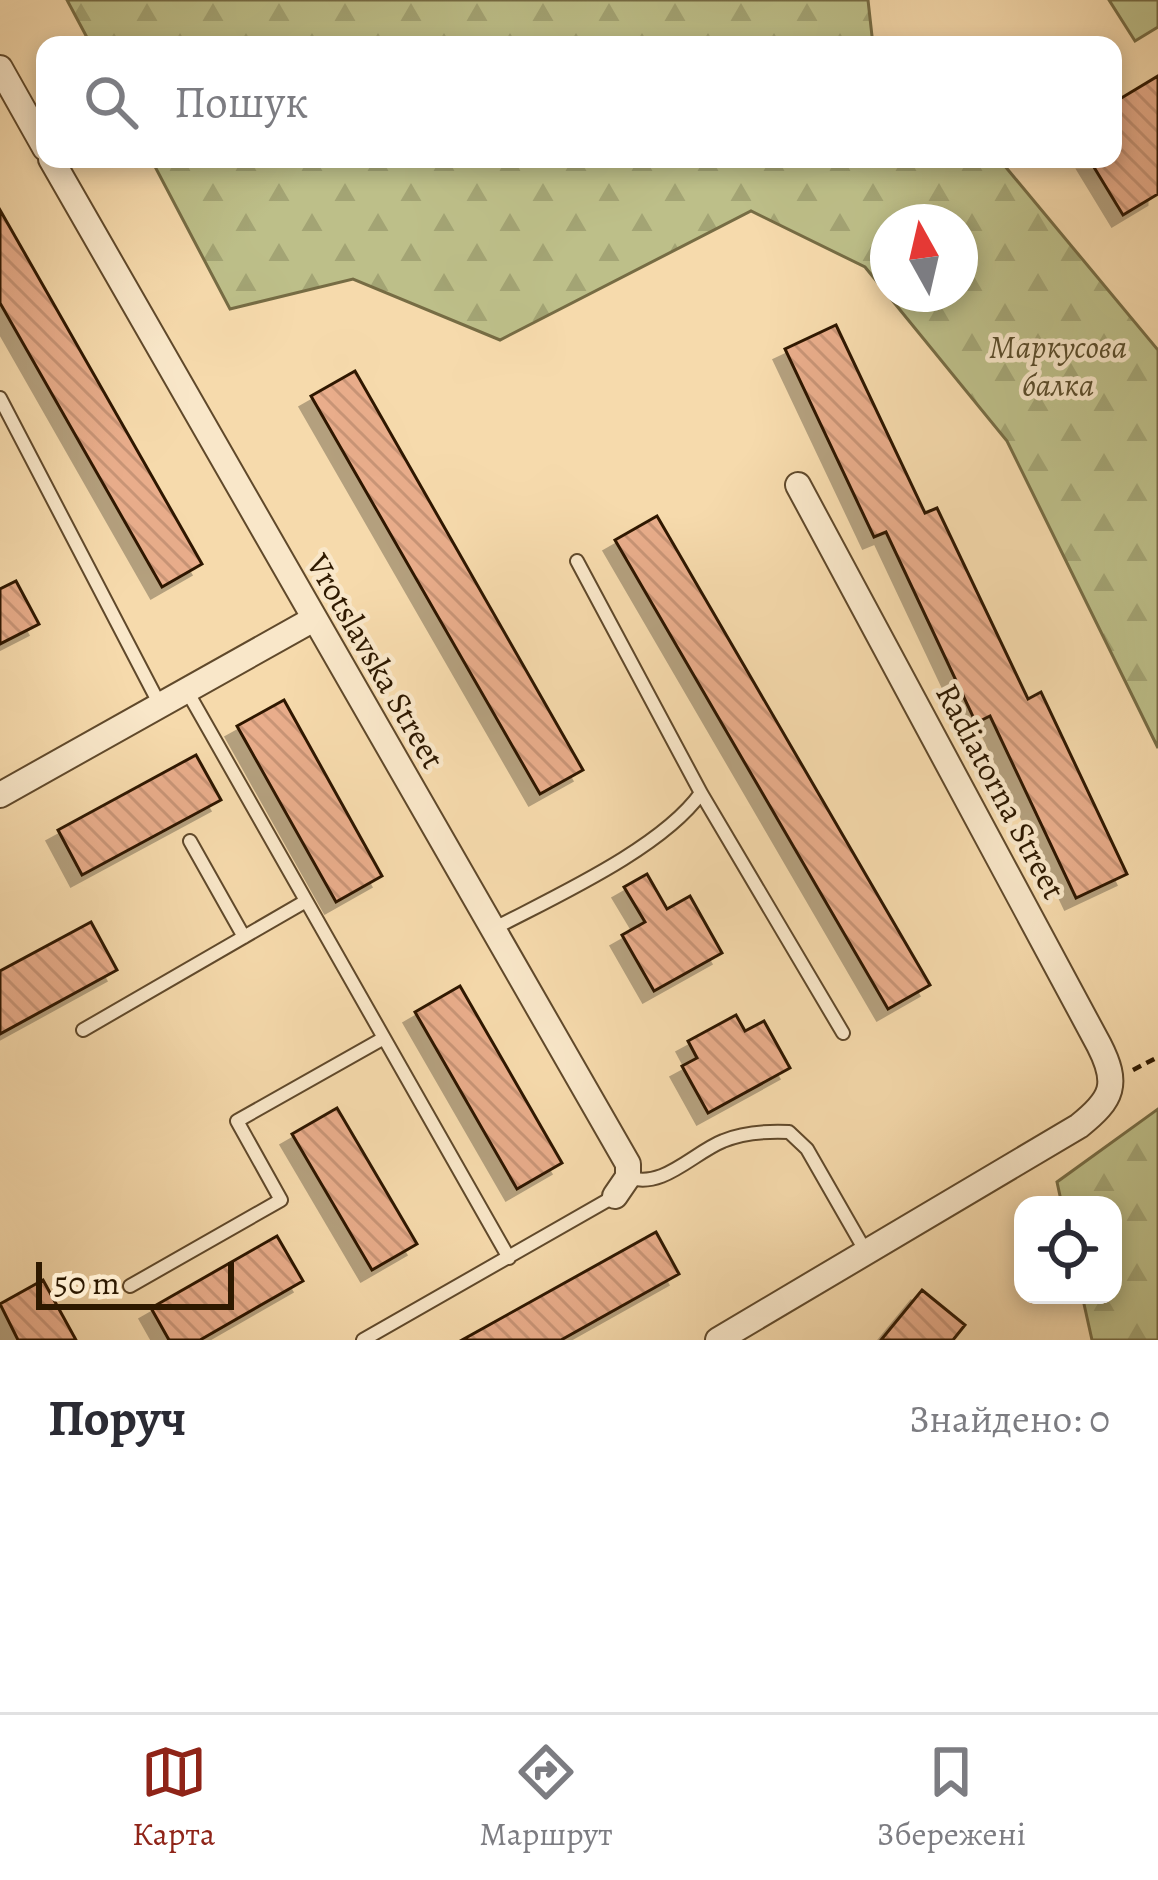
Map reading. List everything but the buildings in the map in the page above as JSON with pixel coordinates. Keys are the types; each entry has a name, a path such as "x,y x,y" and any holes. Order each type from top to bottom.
{"street":[{"path":"0,68 36,132"},
{"name":"Vrotslavska Street","path":"56,168 628,1165 621,1187"},
{"name":"Radiatorna Street","path":"799,484 1109,1066 1112,1081 1108,1096 1079,1126 866,1252"},
{"path":"0,795 312,620"},
{"path":"718,1340 866,1252"}],"lane":[{"path":"0,398 160,705"},
{"path":"577,561 701,793 843,1033"},
{"path":"187,690 509,1258"},
{"path":"495,928 583,882 641,844 689,810 701,793"},
{"path":"190,841 244,938"},
{"path":"83,1030 306,901"},
{"path":"130,1286 281,1200 237,1121 384,1038"},
{"path":"363,1340 509,1258 621,1187 657,1178 721,1141 746,1134 789,1132 807,1149 866,1252"}],"green space":[{"path":"67,0 868,0 872,36 86,36"},
{"path":"1109,0 1158,0 1158,27 1135,41"},
{"name":"Маркусова балка","path":"156,168 1006,168 1158,350 1158,748 1007,441 902,312 978,312 978,204 870,204 870,273 751,211 500,340 353,279 230,309"},
{"path":"1158,1109 1158,1340 1092,1340 1084,1304 1122,1304 1122,1196 1060,1196 1057,1182"}]}
